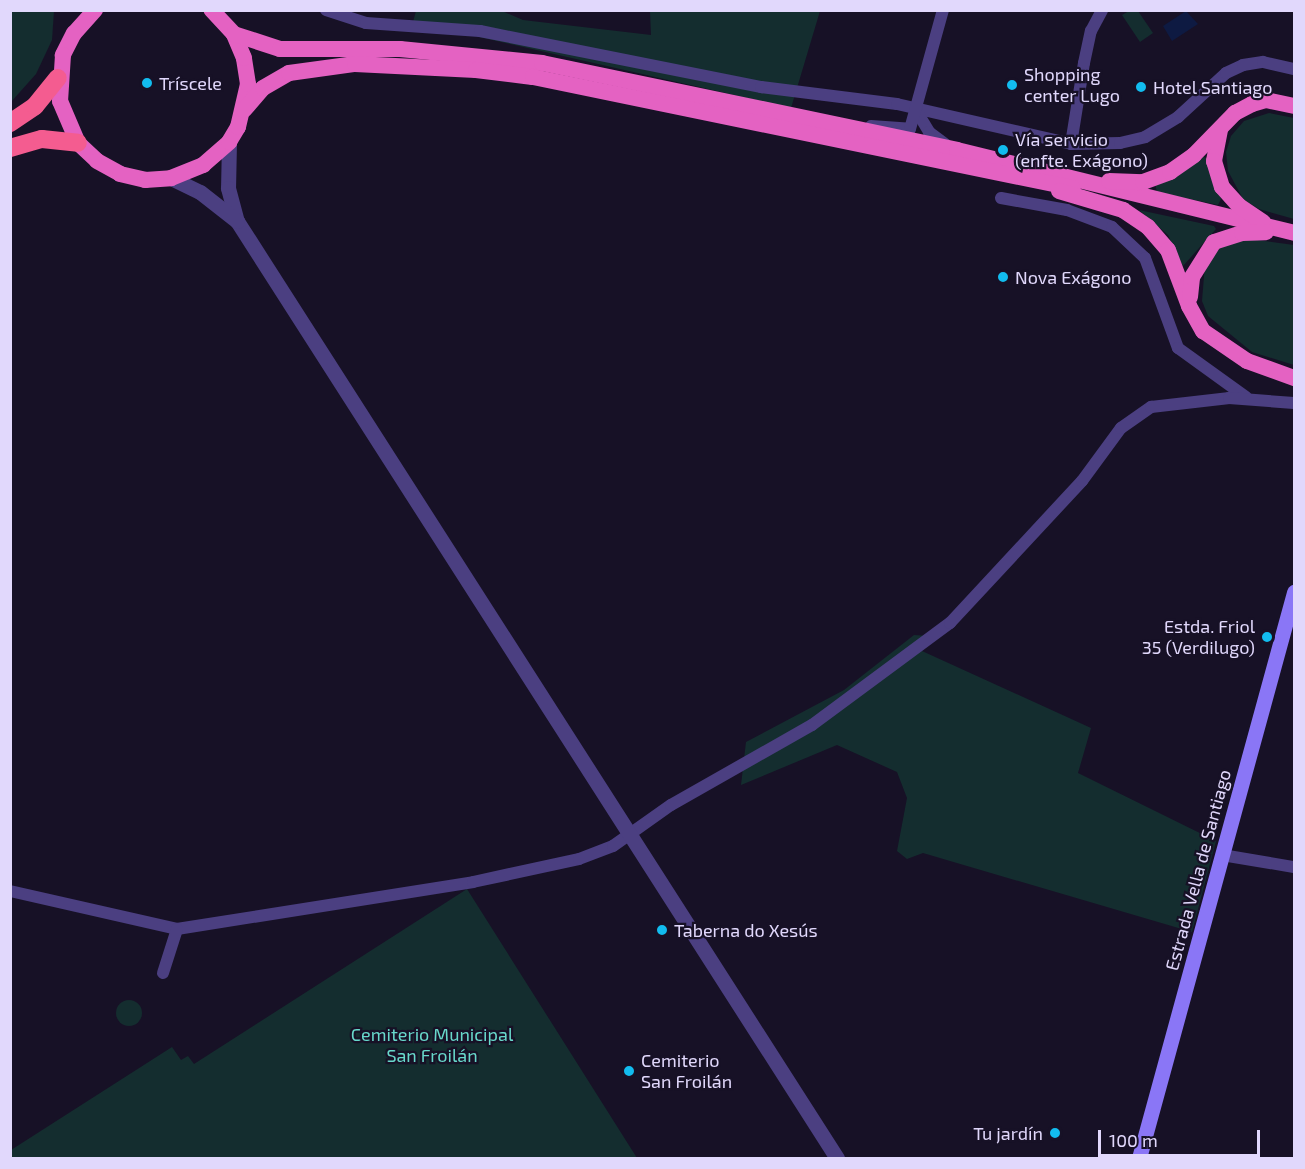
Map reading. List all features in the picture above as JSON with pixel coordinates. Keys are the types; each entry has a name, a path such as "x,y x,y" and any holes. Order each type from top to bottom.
{"highway":[{"path":"73,10 74,33"},
{"path":"95,10 74,33 63,55 58,78 60,101 78,143 97,161 120,174 145,180 171,178 203,165 229,142 244,110 263,88 290,73 355,64 476,70 533,77 1030,175 1291,232"},
{"path":"212,10 234,34 246,67 244,110"},
{"path":"234,34 280,49 400,49 499,56 957,150 1123,210 1148,227 1168,250 1189,306 1203,331 1247,361 1294,378"},
{"path":"10,123 35,106 58,78"},
{"path":"1030,175 1122,183 1143,182 1186,160 1220,130 1235,113 1252,104 1266,100 1293,106"},
{"path":"1220,130 1214,161 1222,187 1239,206 1270,227"},
{"path":"10,148 42,139 78,143"},
{"path":"1189,306 1192,277 1214,242 1242,233 1291,232"}],"main road":[{"name":"Estrada Vella de Santiago","path":"1139,1158 1294,592"}],"street":[{"path":"326,10 366,23 480,31 761,87 916,110 1071,144 1120,143 1145,136 1178,117 1226,73 1243,65 1263,62 1294,69"},
{"path":"849,128 910,129 943,10"},
{"path":"1071,144 1091,31 1102,10"},
{"path":"916,110 929,132 957,150"},
{"path":"229,142 228,188 237,220 837,1158"},
{"path":"171,178 200,192 237,220"},
{"path":"1001,198 1067,210 1112,227 1145,258 1178,348 1247,398"},
{"path":"10,891 144,925 177,929 473,882 579,859 629,835 671,805 812,725 950,624 1082,481 1121,428 1151,407 1247,398 1294,403"},
{"path":"1222,855 1294,867"},
{"path":"163,973 177,929"}],"green space":[{"path":"11,10 54,11 52,40 36,74 11,102"},
{"path":"416,11 502,11 523,20 651,35 650,11 820,11 791,108 413,22"},
{"path":"1129,11 1138,11 1153,33 1140,42 1122,15"},
{"path":"1269,113 1294,118 1294,219 1259,209 1243,199 1228,171 1226,152 1231,136 1244,121"},
{"path":"1201,156 1209,159 1221,199 1218,205 1157,192 1155,184"},
{"path":"1139,210 1214,226 1216,229 1183,266 1168,235"},
{"path":"1244,238 1294,245 1294,365 1252,352 1208,316 1202,301 1205,264 1221,247"},
{"path":"914,635 930,636 922,651 1091,728 1078,773 1216,841 1192,932 923,853 907,859 897,851 907,798 897,772 837,745 741,785 746,742 844,690"},
{"name":"Cemiterio Municipal San Froilán","path":"467,889 637,1158 11,1158 11,1150 172,1047 181,1060 188,1056 194,1064"},
{"path":"129,1000 138,1004 142,1013 138,1022 129,1026 120,1022 116,1013 120,1004"}],"water":[{"path":"1186,11 1198,24 1172,41 1163,26"}],"place":[{"name":"Tríscele","path":"147,83"},
{"name":"Shopping center Lugo","path":"1012,85"},
{"name":"Hotel Santiago","path":"1141,87"},
{"name":"Vía servicio (enfte. Exágono)","path":"1003,150"},
{"name":"Nova Exágono","path":"1003,277"},
{"name":"Estda. Friol 35 (Verdilugo)","path":"1267,637"},
{"name":"Taberna do Xesús","path":"662,930"},
{"name":"Cemiterio San Froilán","path":"629,1071"},
{"name":"Tu jardín","path":"1055,1133"}]}
